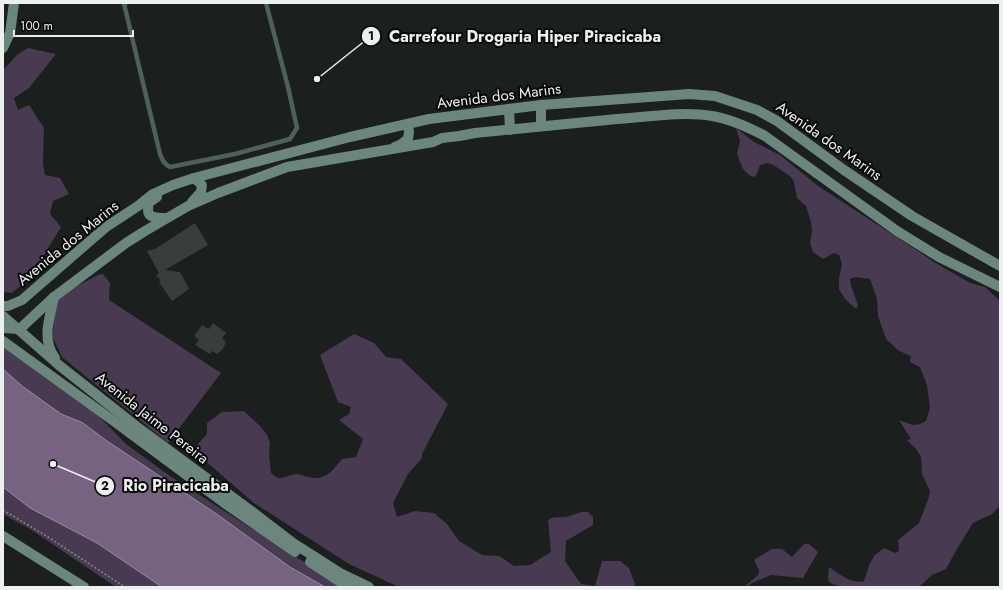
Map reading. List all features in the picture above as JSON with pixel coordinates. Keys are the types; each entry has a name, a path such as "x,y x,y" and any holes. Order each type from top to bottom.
{"street":[{"path":"3,48 10,33 14,3"},
{"name":"Avenida dos Marins","path":"3,306 8,306 22,300 106,227 138,206 153,194 194,178 350,137 429,119 541,105 688,94 715,96 757,110 776,121 844,170 912,216 1000,266"},
{"path":"541,105 541,126"},
{"path":"508,109 510,130"},
{"path":"3,328 19,329 54,297 126,242 188,206 287,167 433,142 442,138 475,133 648,116 693,114 732,120 765,136 909,238 939,257 1000,287"},
{"path":"386,150 400,145 408,139 408,124"},
{"path":"188,206 201,192 202,184 194,178"},
{"path":"167,218 155,218 151,216 148,213 149,203 173,185"},
{"path":"54,297 47,327 48,341 52,354 60,366"},
{"name":"Avenida Jaime Pereira","path":"3,316 60,366 293,543 340,573 369,587"},
{"name":"Avenida Jaime Pereira","path":"3,341 226,505 296,553 350,587"},
{"path":"3,536 84,587"}],"lane":[{"path":"126,3 124,4 160,154 166,165 170,167 235,154 290,139 297,128 266,3"}],"path":[{"path":"3,510 125,587"}],"shaded area":[{"path":"28,48 56,54 29,88 14,98 18,110 29,105 44,128 43,164 45,175 60,178 69,194 53,201 50,214 61,227 30,278 12,293 3,292 3,70 17,55"},
{"path":"736,128 754,142 780,155 818,186 934,262 970,283 985,287 1000,301 1000,506 992,514 973,523 946,569 932,575 919,587 849,587 835,585 829,582 828,577 829,567 850,580 859,582 864,581 870,563 875,555 884,548 895,553 898,552 898,540 919,523 930,491 922,474 921,457 917,450 907,440 911,439 899,420 916,425 926,421 930,408 927,385 920,367 910,362 911,356 899,351 886,339 878,316 877,299 870,279 855,277 850,279 858,305 857,308 855,308 845,299 839,289 842,264 839,255 834,253 823,259 813,252 810,243 812,231 811,222 806,206 797,198 794,182 791,177 768,163 760,165 757,174 754,177 749,175 743,169 737,154 740,141"},
{"path":"103,274 110,283 109,300 221,373 168,443 62,357 53,338 54,313 59,298 66,292 98,275"},
{"path":"354,334 374,343 386,357 401,359 448,404 422,454 422,458 408,474 393,503 397,517 415,511 434,513 447,524 459,541 482,555 499,556 514,566 530,565 551,552 548,520 588,512 593,517 593,525 566,541 565,561 581,584 595,586 602,561 620,561 629,568 636,587 399,587 349,564 254,503 195,452 198,444 207,434 207,423 222,412 244,411 267,435 270,443 269,454 271,473 278,478 300,474 308,477 320,478 328,474 342,459 356,457 363,439 339,420 349,414 351,407 338,402 320,355"},
{"path":"3,345 92,409 126,444 173,478 344,587 325,587 290,567 83,423 61,414 22,386 3,369"},
{"path":"3,369 22,386 61,414 83,423 107,441 218,515 290,567 325,587 162,587 97,543 30,508 3,487"},
{"path":"3,487 30,508 97,543 162,587 116,587 30,529 3,514"},
{"path":"804,544 809,544 818,552 803,578 771,575 750,584 747,587 744,587 759,574 755,559 772,549 782,549 792,557"}],"building":[{"path":"195,223 208,245 165,270 180,272 189,289 172,301 159,282 161,280 156,276 159,273 147,251 155,249"},
{"path":"213,323 226,333 222,338 226,342 223,349 217,354 212,351 210,354 195,345 199,340 194,336 202,325 209,329"}],"place":[{"name":"Carrefour Drogaria Hiper Piracicaba","path":"317,79"},
{"name":"Rio Piracicaba","path":"53,464"}]}
